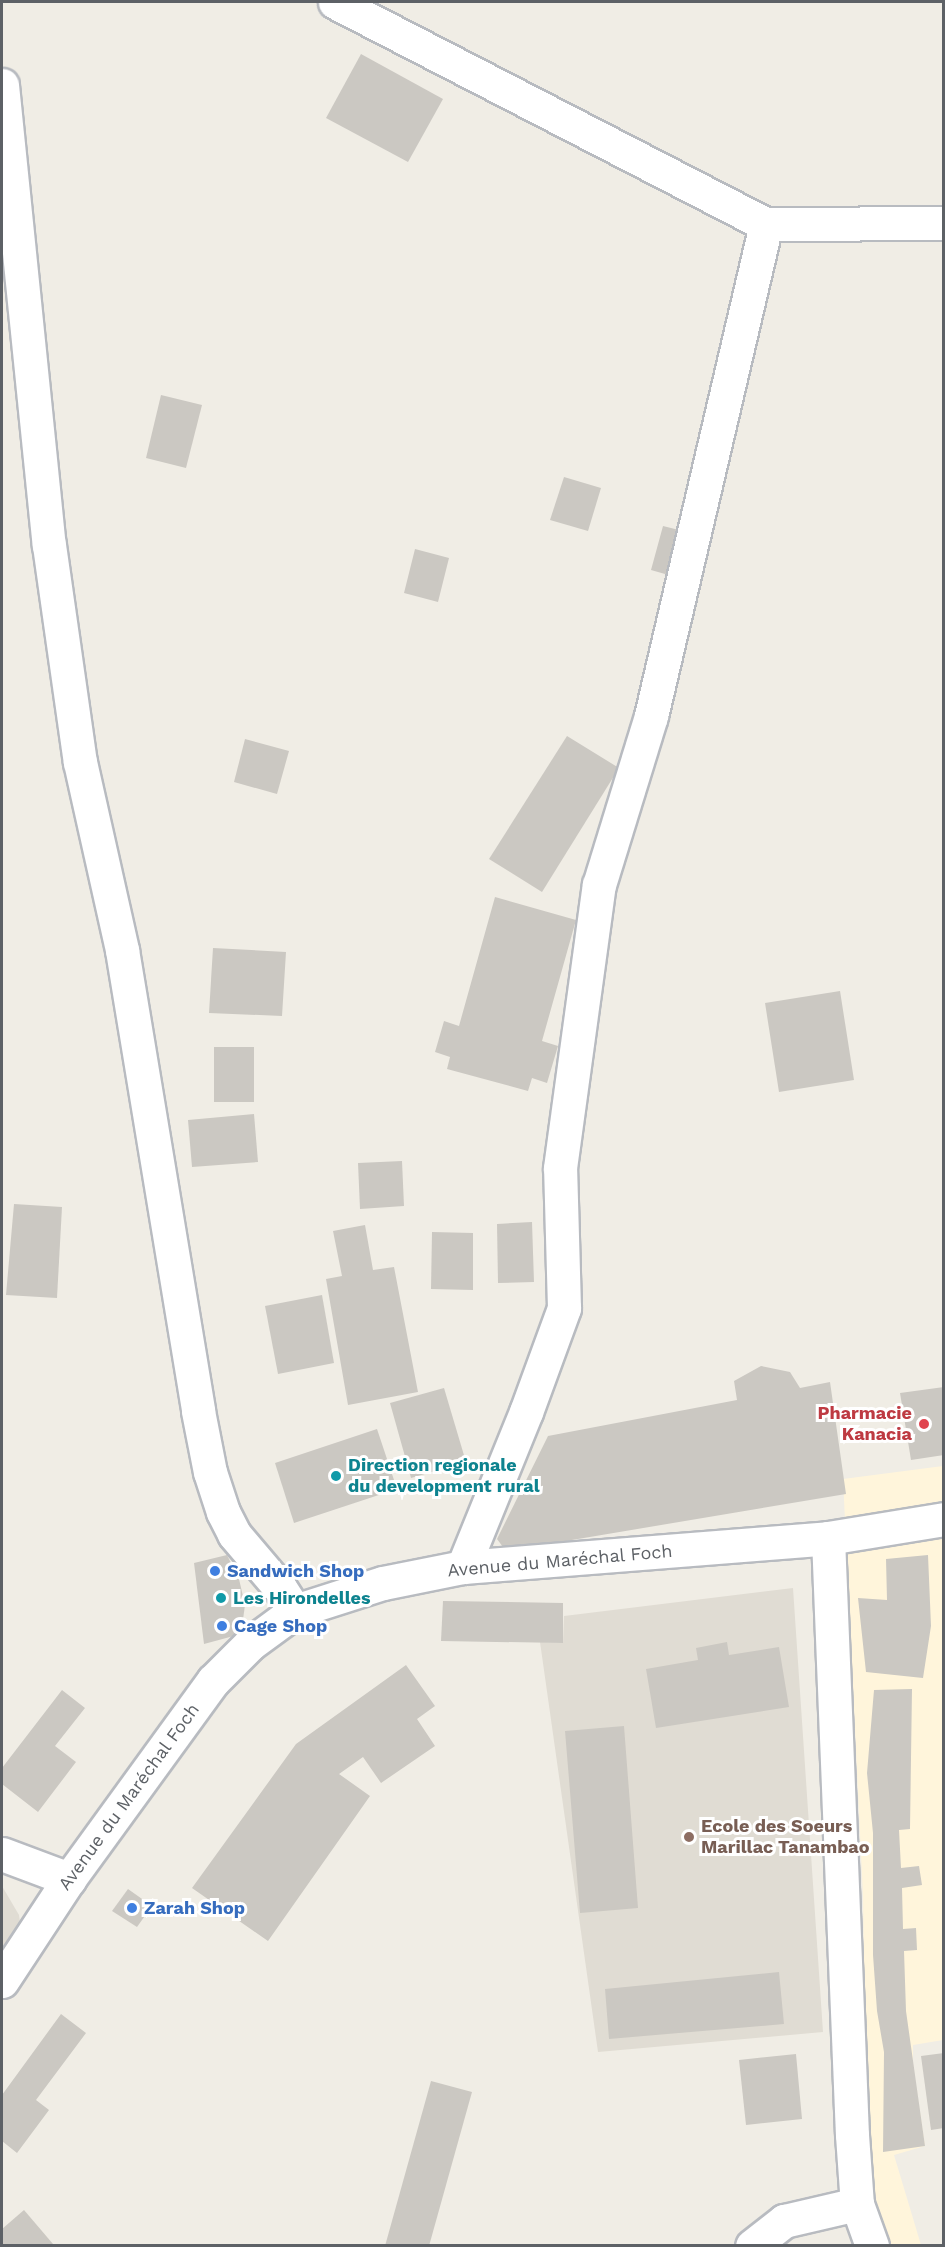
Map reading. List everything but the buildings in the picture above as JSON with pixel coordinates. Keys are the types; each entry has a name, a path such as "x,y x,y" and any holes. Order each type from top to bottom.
{"street":[{"path":"335,2 765,225 944,223"},
{"path":"2,85 49,545 81,762 122,950 159,1162 198,1411 210,1472 223,1512 234,1534 280,1588 295,1611"},
{"path":"463,1567 526,1412 564,1308 560,1168 599,885 651,716 765,225"},
{"name":"Avenue du Maréchal Foch","path":"2,1981 69,1879 213,1681 250,1644 295,1611 383,1583 463,1567 828,1538 944,1519"},
{"path":"828,1538 857,2204 872,2246"},
{"path":"2,1854 69,1879"},
{"path":"752,2246 784,2221 857,2204"}],"shaded area":[{"path":"943,1466 943,2040 913,2045 913,2066 925,2146 894,2155 921,2245 890,2245 867,2175 863,1896 843,1479"},
{"name":"Ecole des Soeurs Marillac Tanambao","path":"793,1588 823,2032 598,2052 540,1642 563,1643 564,1616"},
{"path":"2,1886 19,1915 23,1945 2,1976"}],"place":[{"name":"Pharmacie Kanacia","path":"924,1424"},
{"name":"Direction regionale du development rural","path":"336,1476"},
{"name":"Sandwich Shop","path":"215,1571"},
{"name":"Les Hirondelles","path":"221,1598"},
{"name":"Cage Shop","path":"222,1626"},
{"name":"Ecole des Soeurs Marillac Tanambao","path":"689,1837"},
{"name":"Zarah Shop","path":"132,1908"}]}
